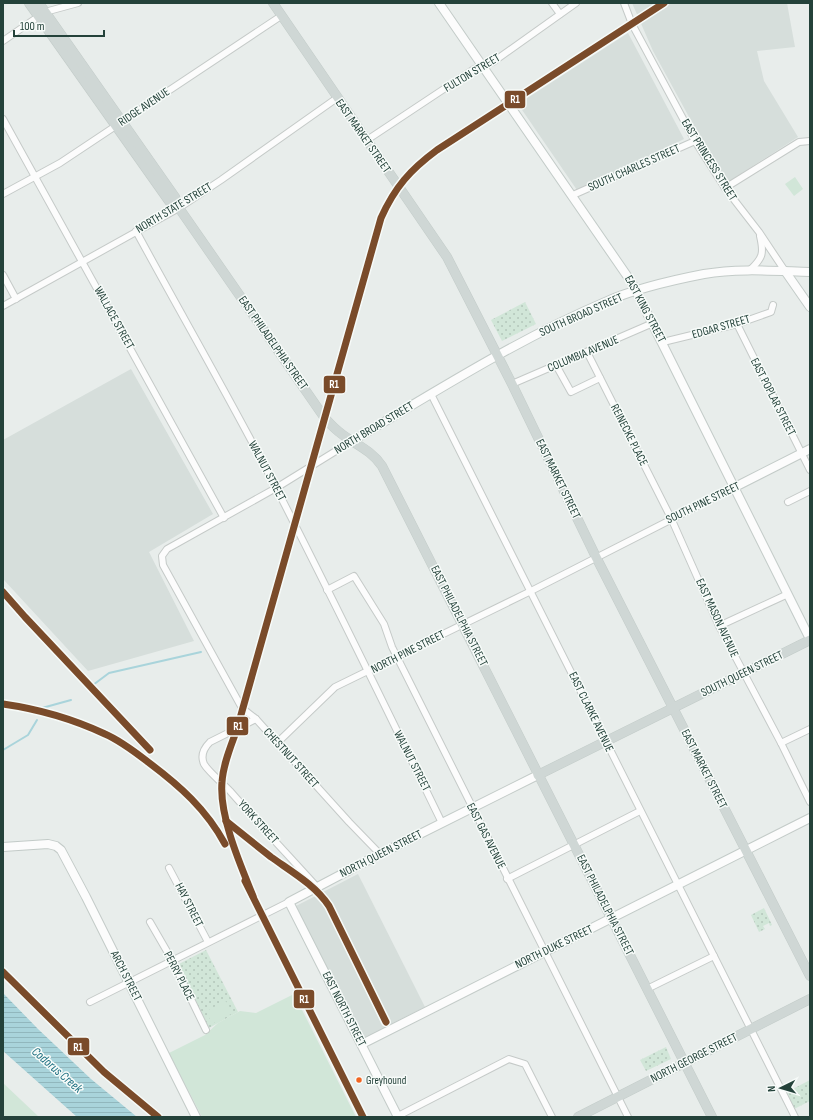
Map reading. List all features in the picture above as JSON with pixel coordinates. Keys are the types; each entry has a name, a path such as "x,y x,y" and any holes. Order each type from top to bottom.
{"main road":[{"name":"EAST PHILADELPHIA STREET","path":"29,3 42,14 119,124 175,197 179,208 324,417 342,435 352,440 376,457 382,466 712,1117"},
{"name":"EAST PHILADELPHIA STREET","path":"39,3 42,14"},
{"name":"EAST MARKET STREET","path":"273,3 447,257 498,354 596,557 810,976"},
{"name":"SOUTH QUEEN STREET","path":"673,708 810,640"},
{"name":"NORTH QUEEN STREET","path":"538,775 673,708"},
{"name":"NORTH GEORGE STREET","path":"578,1117 810,999"}],"street":[{"path":"3,41 42,14 78,3"},
{"name":"EAST KING STREET","path":"440,3 637,291 810,640"},
{"path":"552,3 560,14"},
{"name":"FULTON STREET","path":"367,140 474,69 493,62 576,3"},
{"name":"EAST PRINCESS STREET","path":"624,3 632,24 695,141 726,188 809,302"},
{"name":"RIDGE AVENUE","path":"3,194 60,162 281,16"},
{"name":"NORTH STATE STREET","path":"3,306 179,208 337,98"},
{"name":"WALLACE STREET","path":"3,118 224,518"},
{"path":"726,188 799,142 810,140"},
{"name":"SOUTH CHARLES STREET","path":"572,195 695,141"},
{"name":"WALNUT STREET","path":"136,231 213,369 276,488 353,640 442,823"},
{"path":"750,270 760,260 763,254 759,232"},
{"name":"SOUTH BROAD STREET","path":"498,354 605,301 637,291 704,274 750,270 785,271"},
{"path":"785,271 810,272"},
{"path":"3,275 16,298"},
{"name":"EDGAR STREET","path":"663,342 736,324 770,312 773,305"},
{"name":"COLUMBIA AVENUE","path":"512,384 653,323"},
{"name":"EAST POPLAR STREET","path":"736,324 810,470"},
{"name":"REINECKE PLACE","path":"587,352 671,518"},
{"name":"NORTH BROAD STREET","path":"167,549 276,488 352,440 498,354"},
{"path":"556,365 571,392 600,378"},
{"name":"EAST CLARKE AVENUE","path":"431,394 795,1117"},
{"name":"SOUTH PINE STREET","path":"596,557 810,449"},
{"path":"788,502 810,491"},
{"name":"EAST MASON AVENUE","path":"671,518 719,626 781,743 810,802"},
{"name":"CHESTNUT STREET","path":"167,549 162,556 163,565 242,708 256,719 380,854"},
{"name":"NORTH PINE STREET","path":"277,743 335,688 531,591 596,557"},
{"name":"EAST GAS AVENUE","path":"327,590 354,576 384,624 397,658 628,1117"},
{"path":"719,626 788,594"},
{"name":"YORK STREET","path":"256,719 210,742 204,748 202,755 205,765 317,887"},
{"path":"781,743 810,729"},
{"name":"NORTH QUEEN STREET","path":"90,1002 538,775"},
{"path":"507,879 640,810"},
{"name":"NORTH DUKE STREET","path":"362,1044 810,818"},
{"name":"ARCH STREET","path":"3,847 48,844 56,846 61,850 196,1117"},
{"name":"HAY STREET","path":"170,868 208,942"},
{"name":"EAST NORTH STREET","path":"289,902 398,1117"},
{"name":"PERRY PLACE","path":"150,922 172,960 206,1030"},
{"path":"647,989 714,956"},
{"path":"398,1117 509,1059 525,1064 552,1117"}],"shaded area":[{"path":"632,3 787,3 795,47 757,51 764,81 798,137 728,182 712,159 653,51"},
{"path":"628,33 684,139 577,190 518,104"},
{"path":"131,369 213,514 149,552 194,641 88,671 3,579 3,440"},
{"path":"358,874 425,1007 363,1038 296,906"}],"green space":[{"path":"795,177 803,189 794,196 785,184"},
{"path":"525,302 536,324 502,341 491,320"},
{"path":"764,908 772,925 770,926 769,923 763,926 765,929 759,932 751,915"},
{"path":"206,950 238,1012 209,1028 177,965"},
{"path":"294,994 356,1117 202,1117 169,1053 205,1035 218,1023 240,1011 256,1013"},
{"path":"226,1001 233,1013 212,1024 206,1011"},
{"path":"666,1047 671,1059 646,1071 640,1060"},
{"path":"810,1080 810,1101 794,1109 787,1092"},
{"path":"3,1083 39,1117 3,1117"}],"water":[{"name":"Codorus Creek","path":"3,993 38,1029 91,1079 137,1117 77,1117 3,1051"}],"waterway":[{"path":"93,685 109,673 201,652"},
{"path":"42,708 71,700"},
{"path":"3,750 28,735 37,720"}],"transit line":[{"name":"R1","path":"253,896 227,825 222,795 224,769 237,729 381,218 386,207 398,188 411,172 437,150 664,3"},
{"name":"R1","path":"3,592 150,750"},
{"name":"R1","path":"3,704 68,719 122,743 160,771 181,789 201,809 218,831 225,844"},
{"name":"R1","path":"226,821 271,857 303,879 323,898 329,906 386,1022"},
{"name":"R1","path":"245,881 363,1117"},
{"name":"R1","path":"3,972 104,1072 158,1117"}],"place":[{"name":"Greyhound","path":"359,1080"}]}
